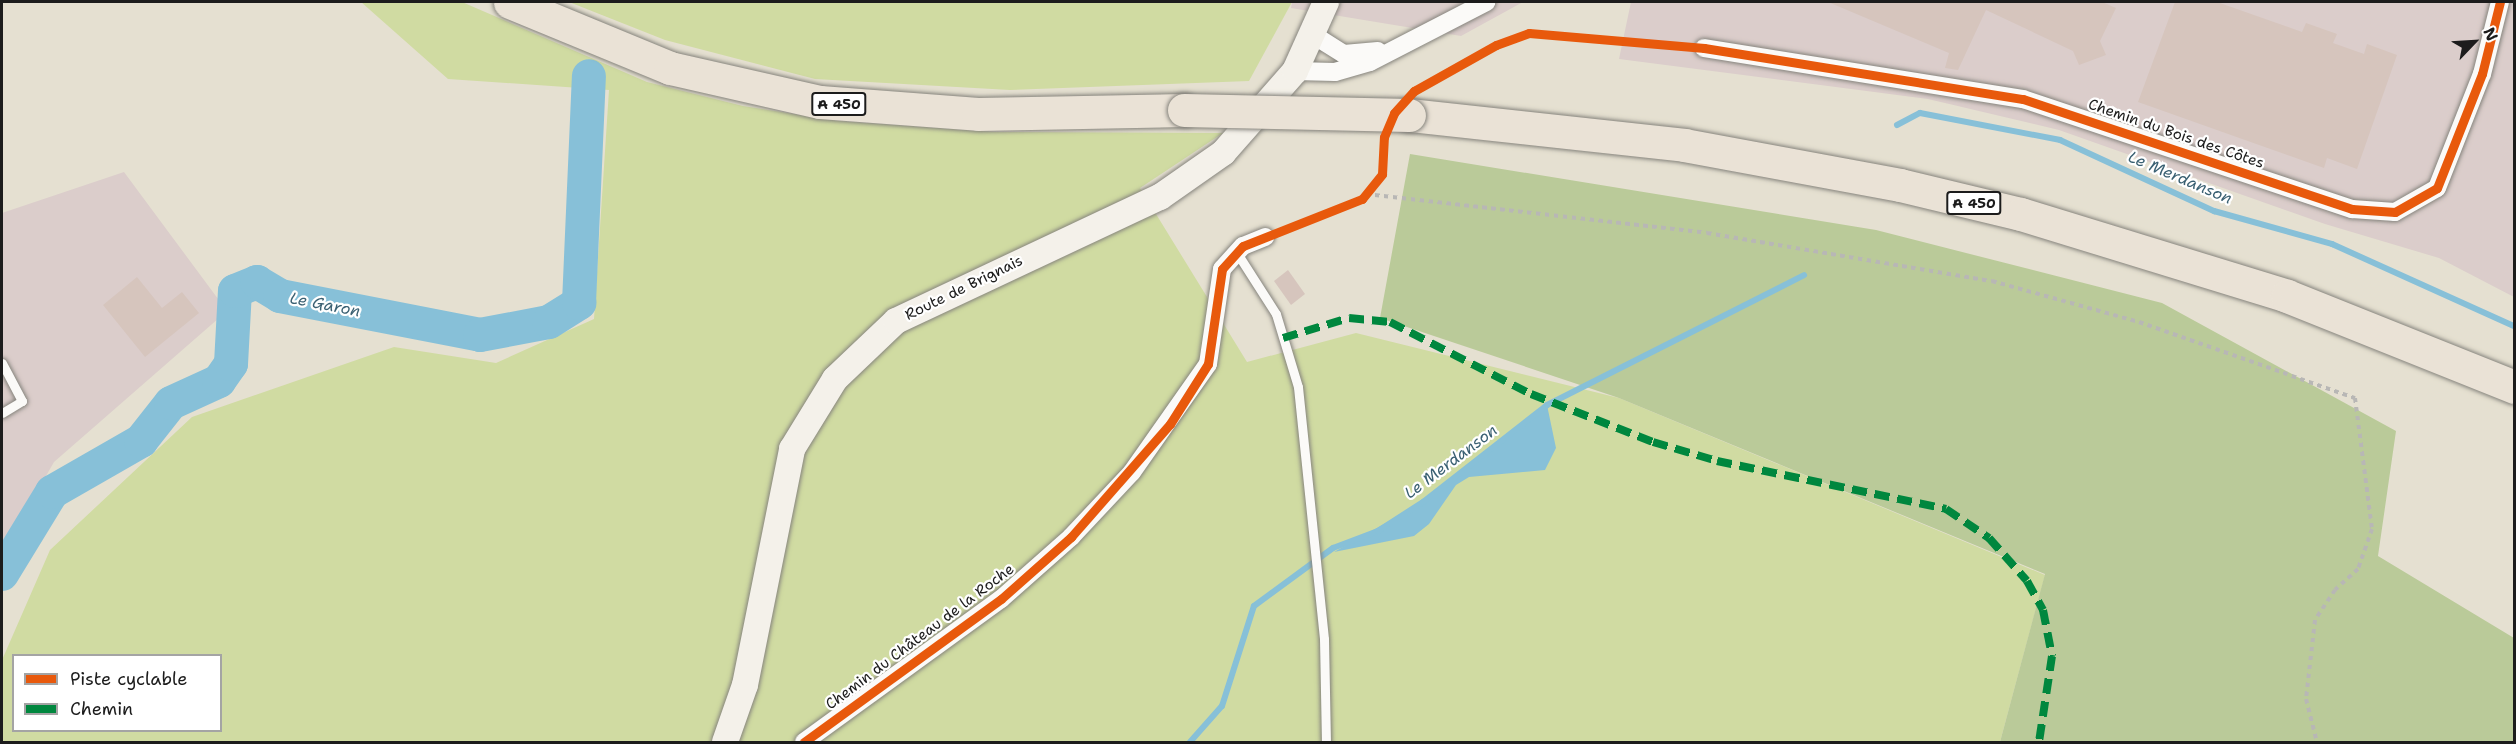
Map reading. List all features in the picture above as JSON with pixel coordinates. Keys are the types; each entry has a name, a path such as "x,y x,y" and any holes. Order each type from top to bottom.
{"highway":[{"name":"A 450","path":"510,2 670,68 820,102 978,114 1184,110 1409,115 1684,145 1890,183 2022,214 2277,292 2514,387"}],"street":[{"name":"Route de Brignais","path":"725,742 745,685 792,449 835,379 896,321 1160,197 1223,153 1295,71 1315,36 1326,2"},
{"path":"1295,71 1335,72 1403,46 1486,2"},
{"name":"Chemin du Bois des Côtes","path":"1704,48 2023,99 2352,209 2395,212 2437,188 2482,74 2500,2"},
{"path":"1315,36 1344,54 1403,46"},
{"name":"Chemin du Château de la Roche","path":"804,742 1001,599 1071,537 1132,472 1208,364 1222,269 1237,253 1265,237"}],"lane":[{"path":"1237,253 1276,314 1298,387 1324,639 1326,742"},
{"path":"2,363 22,401 2,413"}],"path":[{"path":"1366,194 1707,232 1992,281 2139,322 2355,398 2372,529 2358,569 2335,590 2315,620 2307,699 2317,742"}],"shaded area":[{"path":"1292,2 1523,2 1461,36 1291,8"},
{"path":"1631,2 2514,2 2514,297 2439,258 2325,224 2059,130 1928,99 1619,59"},
{"path":"124,172 227,311 54,462 2,553 2,213"}],"green space":[{"path":"361,2 462,2 647,82 743,106 840,121 995,132 1223,133 1140,188 1247,362 1356,333 1619,398 2045,575 2000,742 2,742 2,660 50,550 192,417 394,347 496,363 594,319 609,90 448,79"},
{"path":"569,2 1292,2 1249,81 1010,90 815,79 665,40"},
{"path":"1410,154 1876,230 2162,303 2396,431 2378,556 2514,638 2514,742 2000,742 2045,574 1619,398 1380,318"}],"water":[{"path":"1547,405 1556,448 1545,470 1469,477 1456,485 1429,524 1414,536 1334,552 1423,502"}],"building":[{"path":"1828,2 2102,2 2116,8 2100,41 2106,55 2079,65 2073,51 1986,10 1958,70 1945,68 1949,53"},
{"path":"2175,2 2217,2 2302,32 2306,23 2337,34 2333,43 2364,54 2367,44 2397,55 2357,169 2327,158 2324,168 2138,102"},
{"path":"1288,270 1305,294 1291,305 1274,281"},
{"path":"137,277 162,308 182,292 199,313 145,357 103,305"}],"waterway":[{"name":"Le Garon","path":"2,574 52,492 141,441 171,403 219,381 231,364 235,291 257,282 280,296 480,335 549,322 579,303 589,76"},
{"name":"Le Merdanson","path":"1897,125 1920,113 2060,140 2214,211 2332,244 2514,326"},
{"name":"Le Merdanson","path":"1190,742 1222,706 1254,606 1333,548 1378,531 1423,502 1547,405 1804,275"}],"marked path":[{"path":"1283,338 1349,318 1390,322 1531,394 1653,442 1717,461 1946,509 1989,538 2027,581 2043,610 2052,656 2039,742"}],"cycle path":[{"path":"804,742 1001,599 1071,537 1170,424 1208,364 1222,269 1243,246 1362,199 1382,174 1384,137 1394,113 1414,91 1496,45 1529,33 1704,48 2023,99 2352,209 2395,212 2437,188 2482,74 2500,2"}]}
